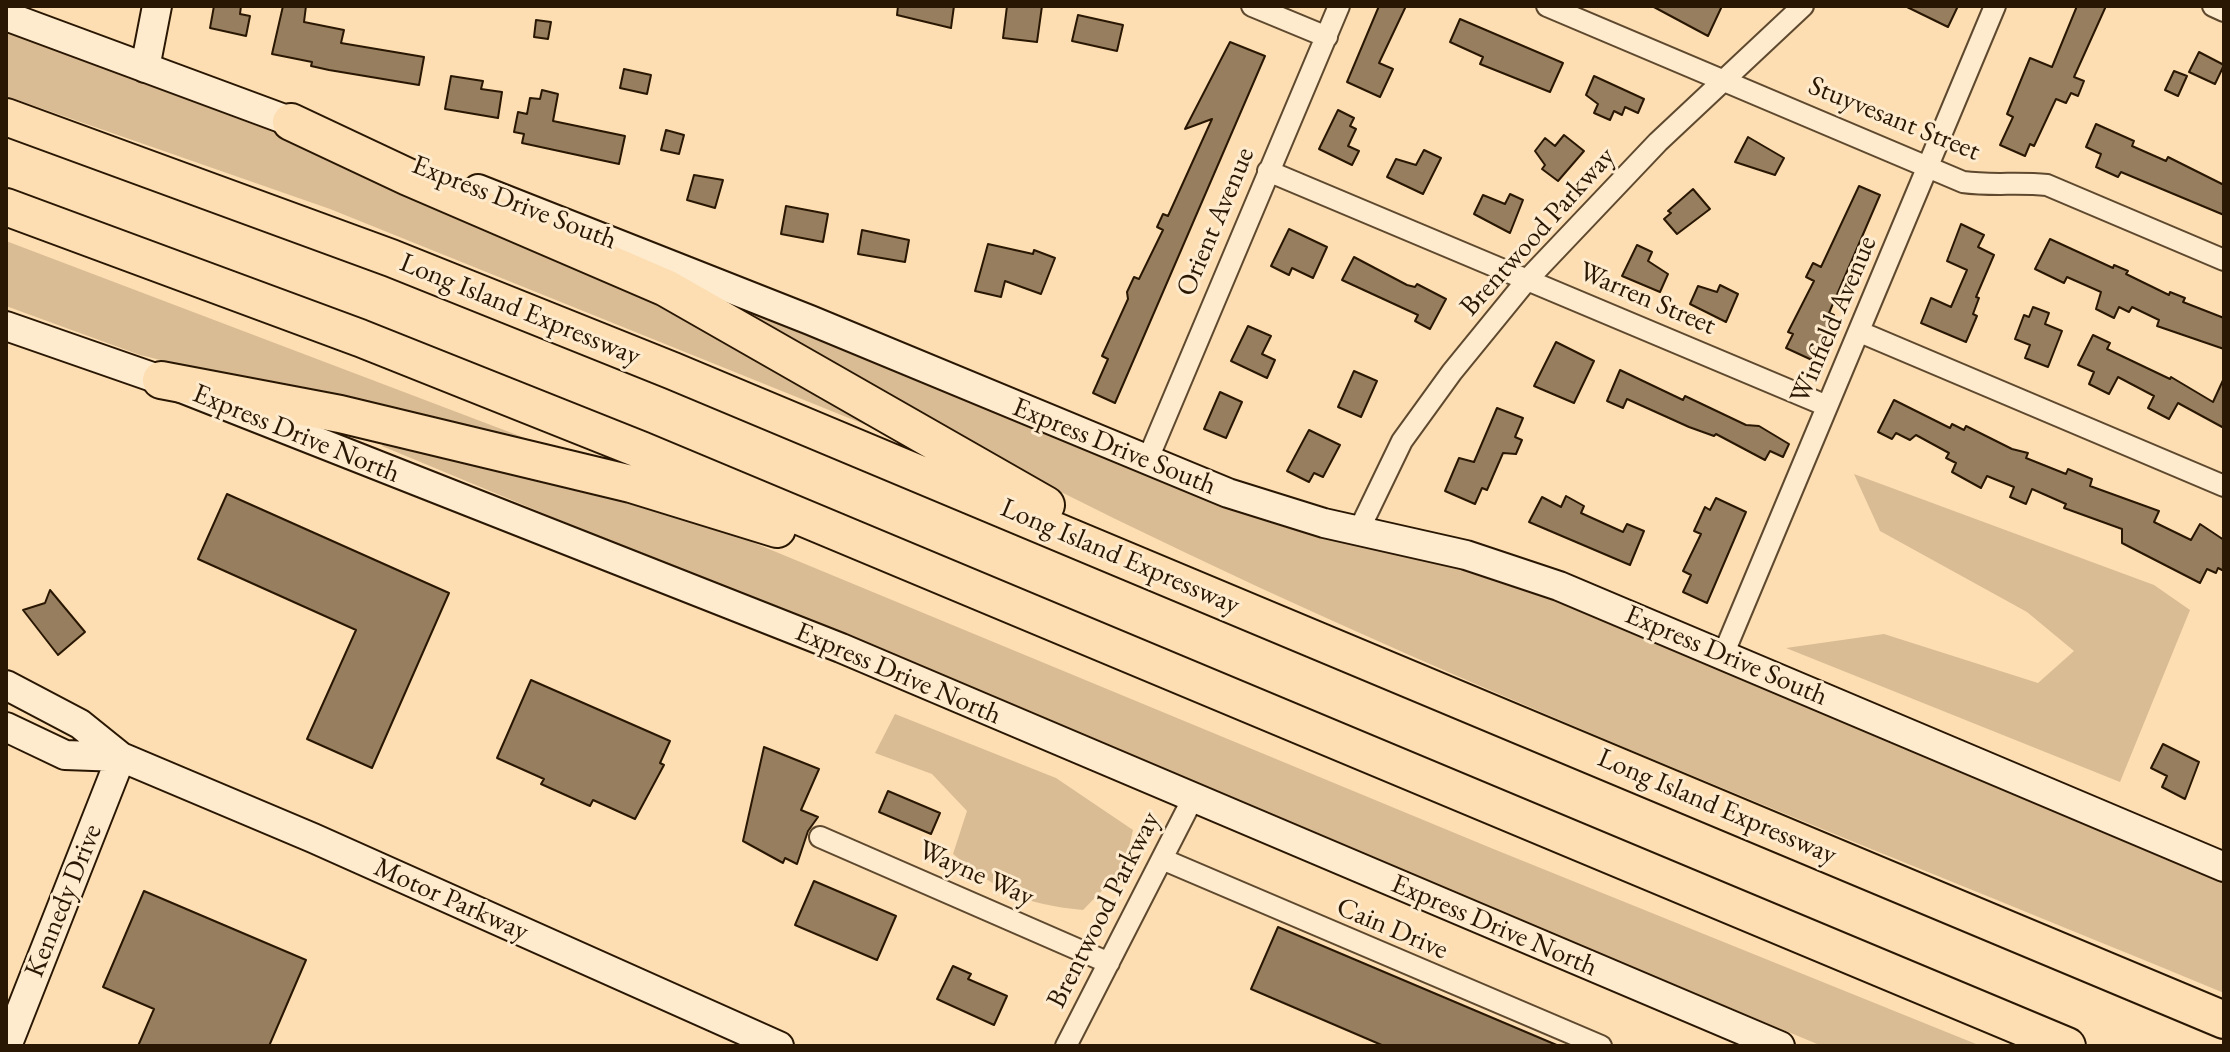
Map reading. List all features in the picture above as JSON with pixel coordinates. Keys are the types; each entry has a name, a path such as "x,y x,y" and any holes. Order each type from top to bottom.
{"highway":[{"name":"Long Island Expressway","path":"6,117 391,258 631,354 2224,1020"},
{"path":"291,122 408,177 640,275 1099,533 1408,677"},
{"path":"6,207 375,344 1211,686 2067,1046"},
{"path":"161,380 340,414 631,484 772,527 1211,686"}],"main road":[{"path":"145,68 157,6"},
{"name":"Express Drive South","path":"6,16 418,166 695,274 1263,506 1497,564 1723,655 2224,867"},
{"name":"Express Drive North","path":"6,326 161,380 841,648 1192,800 1780,1046"},
{"name":"Motor Parkway","path":"6,685 80,724 121,757 313,838 779,1046"},
{"name":"Motor Parkway","path":"6,727 65,755 121,757"},
{"name":"Kennedy Drive","path":"7,1046 121,757"}],"street":[{"path":"1252,6 1327,37"},
{"name":"Orient Avenue","path":"1147,461 1339,6"},
{"name":"Stuyvesant Street","path":"1547,6 1963,182 1993,187 2020,182 2047,185 2224,260"},
{"name":"Brentwood Parkway","path":"1359,530 1402,441 1452,372 1527,280 1722,78 1803,6"},
{"name":"Winfield Avenue","path":"1723,655 1930,168 1995,6"},
{"path":"2213,6 2224,11"},
{"name":"Warren Street","path":"1268,171 1827,406"},
{"path":"1860,332 2224,486"},
{"name":"Brentwood Parkway","path":"1066,1046 1192,800"},
{"name":"Wayne Way","path":"820,837 1109,963"},
{"name":"Cain Drive","path":"1162,859 1601,1046"}],"shaded area":[{"path":"6,32 260,127 609,268 891,435 330,209 6,96"},
{"path":"6,241 612,471 140,355 6,306"},
{"path":"757,308 1243,508 1522,583 2224,878 2224,993 1628,749 1187,554 1006,464 933,423 753,317"},
{"path":"385,439 637,502 723,530 1491,848 1981,1046 1822,1046 382,446"},
{"path":"1854,474 2154,585 2190,610 2120,782 1786,648 1884,634 2038,683 2074,651 2027,612 1880,531"},
{"path":"895,714 1056,778 1133,830 1124,868 1083,910 1027,900 985,878 953,854 967,811 932,774 875,753"}],"building":[{"path":"214,6 241,6 240,14 250,16 246,36 210,28"},
{"path":"283,6 306,6 304,22 344,30 341,43 424,57 419,85 329,70 311,66 312,62 272,54"},
{"path":"898,6 954,6 951,28 897,15"},
{"path":"1007,6 1042,6 1037,42 1003,38"},
{"path":"1379,6 1406,6 1379,63 1393,69 1380,97 1347,82"},
{"path":"1652,6 1722,6 1708,36"},
{"path":"1905,6 1958,6 1948,27"},
{"path":"2077,6 2106,6 2074,77 2084,81 2078,96 2071,93 2066,103 2056,99 2034,146 2030,144 2025,156 2000,145 2013,117 2007,114 2030,58 2052,67"},
{"path":"1078,15 1123,25 1117,51 1072,41"},
{"path":"1460,19 1563,63 1550,92 1480,64 1483,57 1450,42"},
{"path":"536,20 551,22 548,39 534,37"},
{"path":"1230,42 1265,56 1115,403 1093,393 1108,359 1102,356 1128,299 1127,292 1134,277 1139,279 1163,230 1157,227 1163,214 1168,216 1212,119 1185,129"},
{"path":"2199,52 2224,65 2215,84 2189,72"},
{"path":"624,69 651,75 647,94 620,88"},
{"path":"2174,71 2187,76 2178,96 2165,90"},
{"path":"451,76 483,81 481,89 502,92 498,118 445,109"},
{"path":"1594,76 1644,99 1638,113 1625,107 1622,115 1614,111 1610,120 1594,113 1598,104 1586,95"},
{"path":"542,90 558,94 553,121 625,136 619,164 522,143 524,134 514,132 518,112 527,114 530,98 540,99"},
{"path":"1338,110 1354,118 1350,126 1356,129 1348,146 1359,151 1352,165 1319,149"},
{"path":"2096,124 2134,141 2132,146 2166,161 2168,157 2224,185 2224,215 2121,172 2118,177 2096,167 2101,154 2086,147"},
{"path":"666,130 684,135 679,154 661,150"},
{"path":"1564,135 1584,151 1558,181 1542,169 1545,165 1535,151 1545,138 1555,146"},
{"path":"1748,137 1784,158 1775,175 1735,162"},
{"path":"1424,150 1441,158 1423,194 1387,177 1396,159 1416,165"},
{"path":"694,175 723,180 715,208 687,200"},
{"path":"1859,186 1880,195 1829,313 1834,315 1812,360 1786,348 1793,334 1788,332 1814,281 1806,277 1813,263 1821,267"},
{"path":"1693,189 1710,209 1677,234 1664,219 1671,213 1668,211"},
{"path":"1510,194 1523,200 1510,233 1474,214 1483,195 1505,204"},
{"path":"786,206 828,214 823,242 781,234"},
{"path":"1961,224 1984,235 1978,247 1994,255 1976,297 1979,298 1973,314 1977,316 1966,342 1921,323 1931,298 1951,307 1967,270 1947,261"},
{"path":"1289,229 1327,247 1313,278 1292,268 1289,275 1271,266"},
{"path":"862,230 909,240 905,262 858,254"},
{"path":"2050,239 2113,268 2114,265 2128,271 2126,274 2169,295 2170,292 2185,298 2183,302 2224,318 2224,349 2157,326 2159,320 2132,307 2129,312 2119,307 2114,318 2096,309 2101,292 2067,277 2064,283 2035,269"},
{"path":"988,244 1033,254 1034,250 1055,258 1041,294 1005,281 1001,297 975,291"},
{"path":"1637,245 1652,252 1648,261 1668,274 1660,292 1622,276"},
{"path":"1354,257 1407,285 1415,287 1417,284 1446,299 1430,329 1415,321 1418,315 1342,280"},
{"path":"1720,285 1738,294 1726,322 1690,304 1698,286 1717,292"},
{"path":"2033,307 2049,313 2045,324 2062,331 2048,367 2025,358 2030,345 2015,339 2024,315 2029,317"},
{"path":"1248,326 1271,336 1262,354 1275,360 1267,378 1231,361"},
{"path":"2093,335 2110,343 2107,349 2171,377 2213,402 2224,378 2224,428 2178,403 2169,419 2148,408 2154,396 2118,377 2109,394 2089,384 2094,372 2078,365"},
{"path":"1556,342 1594,361 1574,403 1534,386"},
{"path":"1620,370 1683,400 1685,396 1746,425 1759,426 1789,444 1783,457 1770,451 1765,460 1716,434 1714,436 1689,427 1627,399 1623,408 1607,401"},
{"path":"1354,371 1377,381 1361,417 1338,407"},
{"path":"1220,392 1242,402 1226,438 1204,429"},
{"path":"1894,400 1950,428 1952,424 1964,430 1966,426 2012,449 2028,453 2026,458 2066,474 2068,469 2092,479 2090,486 2159,511 2154,522 2191,540 2200,524 2224,540 2224,571 2218,568 2216,573 2207,569 2200,583 2122,543 2122,529 2064,508 2066,504 2032,489 2026,504 2010,497 2014,487 1987,476 1981,488 1952,472 1956,463 1946,458 1949,453 1916,435 1910,440 1896,433 1892,439 1878,432"},
{"path":"1497,408 1523,418 1515,437 1522,440 1516,454 1503,453 1487,490 1482,488 1475,504 1445,491 1459,458 1474,462"},
{"path":"1309,430 1340,445 1323,477 1314,473 1309,482 1287,471"},
{"path":"227,494 449,593 372,768 307,739 356,630 198,559"},
{"path":"1566,496 1584,506 1581,513 1623,532 1627,524 1644,531 1630,565 1529,522 1542,497 1561,507"},
{"path":"1716,498 1746,512 1707,603 1683,592 1691,575 1683,571 1701,534 1694,531 1705,507 1710,510"},
{"path":"50,590 85,632 58,655 23,610 45,603"},
{"path":"531,680 670,741 660,763 664,765 635,819 593,800 590,806 541,784 544,779 497,758"},
{"path":"2163,744 2199,762 2185,799 2162,787 2167,776 2151,768"},
{"path":"764,747 819,769 801,810 818,817 808,831 797,864 785,858 783,863 743,841"},
{"path":"888,791 940,813 931,834 879,812"},
{"path":"814,881 896,916 877,960 795,925"},
{"path":"144,891 306,960 269,1046 138,1046 154,1009 103,987"},
{"path":"1278,927 1559,1046 1384,1046 1251,989"},
{"path":"953,966 971,974 968,979 1007,996 994,1025 937,999"}]}
